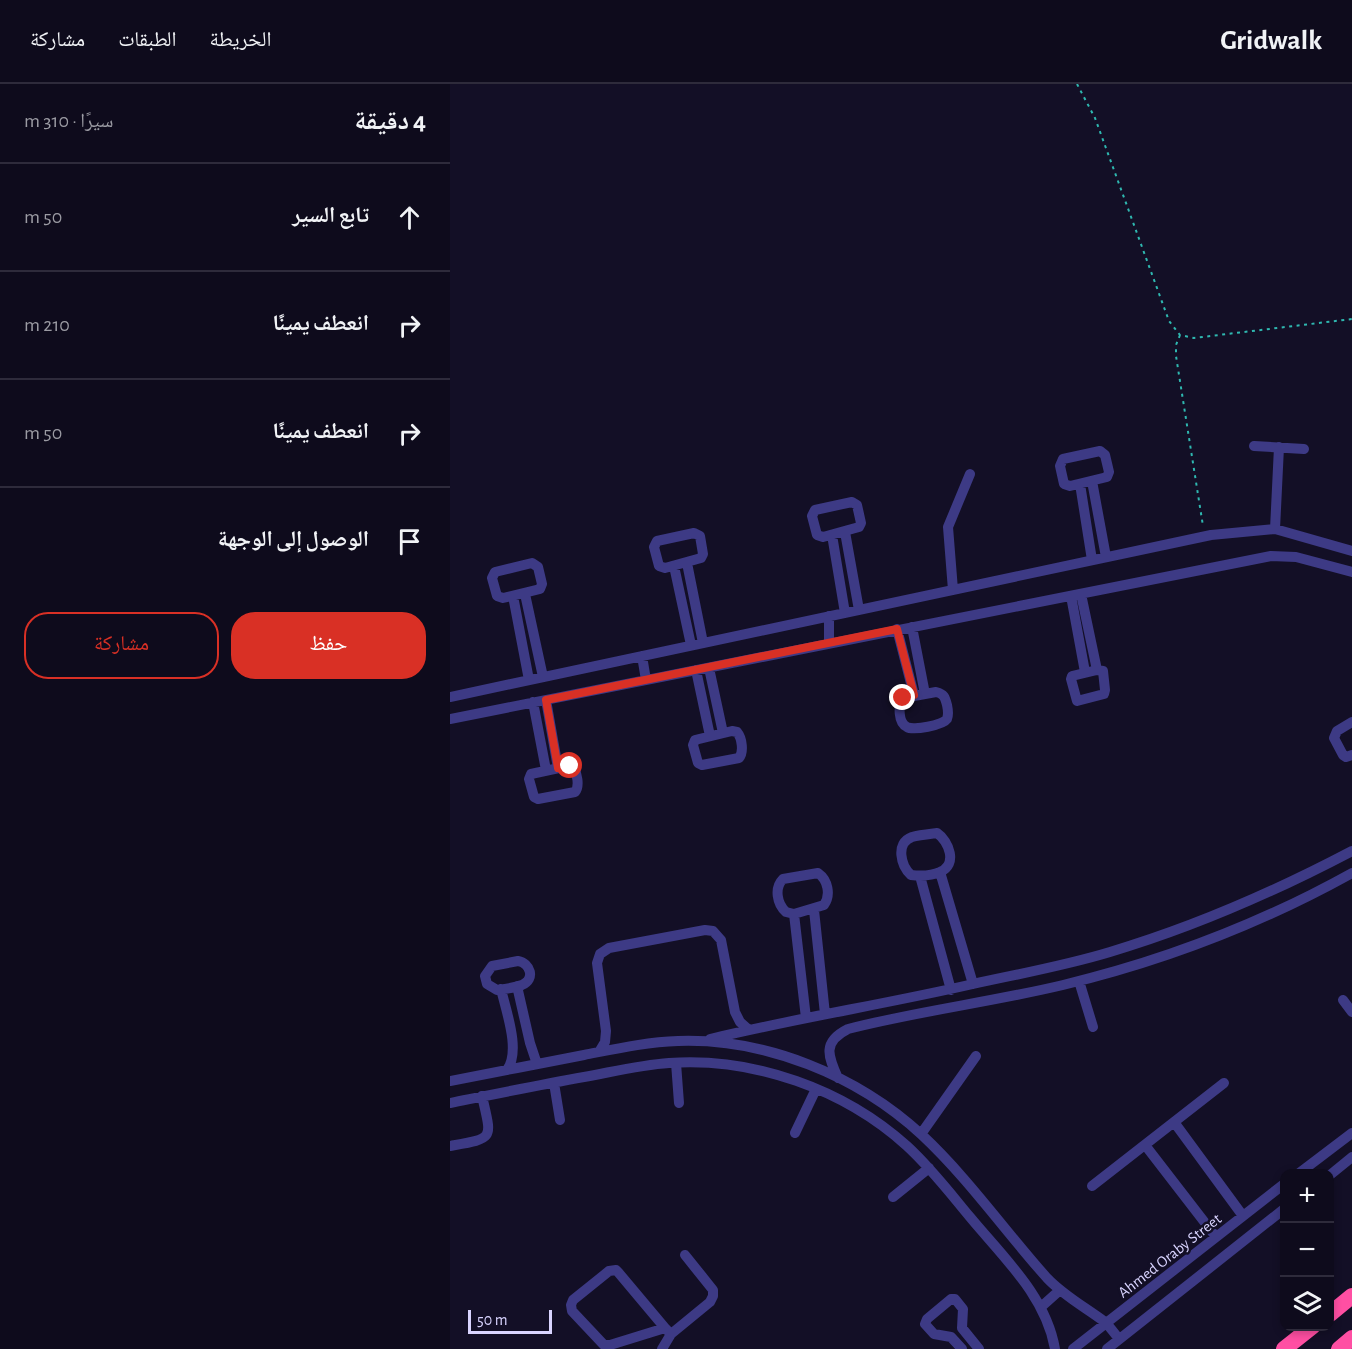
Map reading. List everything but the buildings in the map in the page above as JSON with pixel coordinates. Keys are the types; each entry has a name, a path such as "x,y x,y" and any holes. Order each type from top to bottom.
{"highway":[{"path":"1284,1349 1307,1331"},
{"path":"1339,1349 1352,1338"}],"street":[{"path":"1254,446 1304,448"},
{"path":"1275,529 1279,447"},
{"path":"1102,452 1105,455 1108,475 1092,481 1068,486 1064,484 1061,461 1065,458 1102,452"},
{"path":"953,590 948,527 970,474"},
{"path":"1092,481 1106,557"},
{"path":"1080,484 1092,560"},
{"path":"854,502 861,525 857,529 845,532 820,537 817,535 813,512 817,509 854,502"},
{"path":"450,697 1211,535 1275,529 1352,551"},
{"path":"845,532 859,610"},
{"path":"696,533 700,536 703,556 699,560 687,563 663,568 659,566 655,543 659,540 696,533"},
{"path":"832,535 845,613"},
{"path":"450,719 1270,556 1296,557 1352,572"},
{"path":"687,563 703,643"},
{"path":"535,564 538,567 541,587 537,591 525,594 501,598 497,596 492,578 494,573 497,570 535,564"},
{"path":"674,566 691,645"},
{"path":"525,594 543,677"},
{"path":"1076,595 1097,670"},
{"path":"1076,595 1085,672"},
{"path":"513,596 529,680"},
{"path":"829,616 829,643"},
{"path":"897,629 919,694 912,627"},
{"path":"642,656 646,680"},
{"path":"709,668 723,733"},
{"path":"696,670 710,736"},
{"path":"1097,670 1103,671 1105,692 1077,701 1071,679 1074,675 1097,670"},
{"path":"546,700 558,768"},
{"path":"533,702 546,770"},
{"path":"1352,722 1336,731 1334,738 1343,754 1347,757 1352,755"},
{"path":"735,731 738,734 741,756 737,759 700,765 696,761 694,742 698,738 710,736 735,731"},
{"path":"570,766 574,768 577,790 573,793 535,799 532,795 530,776 534,772 546,770 570,766"},
{"path":"937,833 948,843 950,856 945,869 920,876 911,875 903,866 902,849 909,838 937,833"},
{"path":"699,1041 1001,980 1109,952 1172,932 1263,895 1352,851"},
{"path":"940,872 973,984"},
{"path":"818,873 825,880 829,895 824,905 814,910 794,914 786,912 780,905 777,892 779,882 783,879 818,873"},
{"path":"838,1078 829,1059 829,1051 835,1037 848,1029 1007,998 1078,981 1177,951 1286,906 1352,873"},
{"path":"920,876 951,990"},
{"path":"814,910 825,1014"},
{"path":"794,914 806,1018"},
{"path":"599,1052 606,1037 597,963 600,954 609,948 705,930 713,931 721,940 735,1012 740,1022 749,1030"},
{"path":"518,961 527,965 530,972 526,982 517,986 493,989 487,984 486,972 496,965 518,961"},
{"path":"1001,980 1007,998"},
{"path":"1078,981 1093,1027"},
{"path":"517,986 537,1064"},
{"path":"501,989 514,1047 512,1064 507,1070"},
{"path":"1343,1000 1352,1012"},
{"path":"450,1081 657,1042 720,1043 762,1050 801,1063 838,1078 873,1098 921,1134 1060,1290 1106,1323 1119,1339"},
{"path":"921,1134 976,1056"},
{"path":"676,1063 679,1103"},
{"path":"450,1102 649,1065 676,1063 710,1063 749,1068 816,1089 873,1119 907,1146 929,1168 1032,1293 1052,1332 1055,1349"},
{"path":"554,1083 560,1120"},
{"path":"1092,1186 1224,1083"},
{"path":"795,1133 816,1089"},
{"path":"450,1146 482,1140 488,1135 489,1129 482,1096"},
{"path":"1174,1122 1243,1216"},
{"path":"1303,1169 1352,1132"},
{"path":"1145,1145 1216,1237"},
{"path":"1334,1171 1352,1157"},
{"path":"893,1197 929,1168"},
{"name":"Ahmed Oraby Street","path":"1073,1349 1280,1187"},
{"path":"1107,1349 1280,1212"},
{"path":"668,1331 614,1270 609,1271 573,1300 571,1305 572,1311 604,1344 610,1345 668,1331 710,1302 713,1296 713,1290 685,1255"},
{"path":"1151,1287 1165,1303"},
{"path":"1041,1307 1060,1290"},
{"path":"962,1349 953,1339 932,1332 925,1322 950,1299 955,1299 961,1307 964,1331 979,1349"},
{"path":"945,1335 962,1322"},
{"path":"662,1349 668,1331"}],"path":[{"path":"1077,84 1095,118 1169,321 1180,335 1194,338 1352,320"},
{"path":"1180,335 1176,345 1176,356 1204,524"}],"route":[{"path":"570,766 558,768 546,700 897,629 914,695 903,698"}]}
